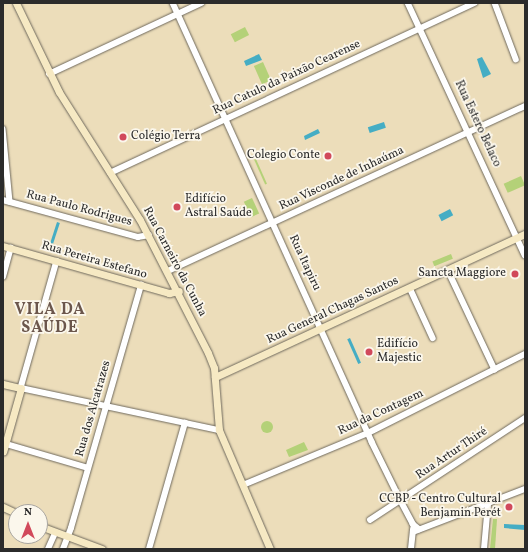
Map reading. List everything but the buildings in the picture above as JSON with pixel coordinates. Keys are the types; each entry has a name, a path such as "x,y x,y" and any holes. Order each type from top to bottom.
{"street":[{"name":"Rua Carneiro da Cunha","path":"16,3 49,74 79,126 149,235 179,291 208,353 215,377 219,430 270,549"},
{"name":"Rua Itapiru","path":"173,3 368,433 416,531"},
{"path":"49,74 201,3"},
{"name":"Rua Estero Belaco","path":"408,3 525,254"},
{"name":"Rua Catulo da Paixão Cearense","path":"110,173 474,3"},
{"path":"495,3 516,58"},
{"name":"Rua Visconde de Inhaúma","path":"168,271 273,224 525,106"},
{"path":"3,129 10,202"},
{"name":"Rua Paulo Rodrigues","path":"3,200 138,237 149,235"},
{"name":"Rua General Chagas Santos","path":"215,377 322,329 525,234"},
{"name":"Rua Pereira Estefano","path":"3,246 169,294 179,291"},
{"path":"3,277 11,248"},
{"path":"3,452 57,261"},
{"path":"448,270 495,370"},
{"name":"Rua dos Alcatrazes","path":"63,549 68,538 141,285"},
{"path":"410,288 433,338"},
{"name":"Rua da Contagem","path":"243,485 368,433 525,354"},
{"path":"3,384 219,430"},
{"name":"Rua Artur Thiré","path":"370,520 525,418"},
{"path":"149,549 185,423"},
{"path":"6,444 88,468"},
{"path":"411,549 416,531 525,489"},
{"path":"484,549 488,504"},
{"path":"48,530 102,549"},
{"path":"48,549 55,533"}],"green space":[{"path":"245,27 249,35 235,42 231,34"},
{"path":"263,62 271,80 262,84 254,66"},
{"path":"256,159 267,184 265,184 254,160"},
{"path":"521,176 525,185 508,193 504,184"},
{"path":"252,198 259,213 251,217 244,202"},
{"path":"451,254 453,259 434,266 432,261"},
{"path":"269,421 272,422 272,432 265,433 262,432 261,425 262,422"},
{"path":"304,442 308,450 289,457 286,450"},
{"path":"493,519 497,519 495,549 490,549"}],"water":[{"path":"259,54 262,60 246,66 244,61"},
{"path":"482,57 491,74 483,78 477,59"},
{"path":"384,122 386,128 370,133 368,127"},
{"path":"318,129 320,133 305,140 304,136"},
{"path":"450,209 453,215 442,221 438,215"},
{"path":"57,222 60,223 53,244 50,243"},
{"path":"350,338 361,363 358,364 347,339"},
{"path":"504,524 525,525 525,530 504,528"}],"place":[{"name":"Colégio Terra","path":"123,137"},
{"name":"Colegio Conte","path":"328,156"},
{"name":"Edifício Astral Saúde","path":"177,207"},
{"name":"Sancta Maggiore","path":"515,274"},
{"name":"Edifício Majestic","path":"369,352"},
{"name":"CCBP - Centro Cultural Benjamin Perét","path":"509,507"}],"district":[{"name":"VILA DA SAÚDE","path":"50,319"}]}
